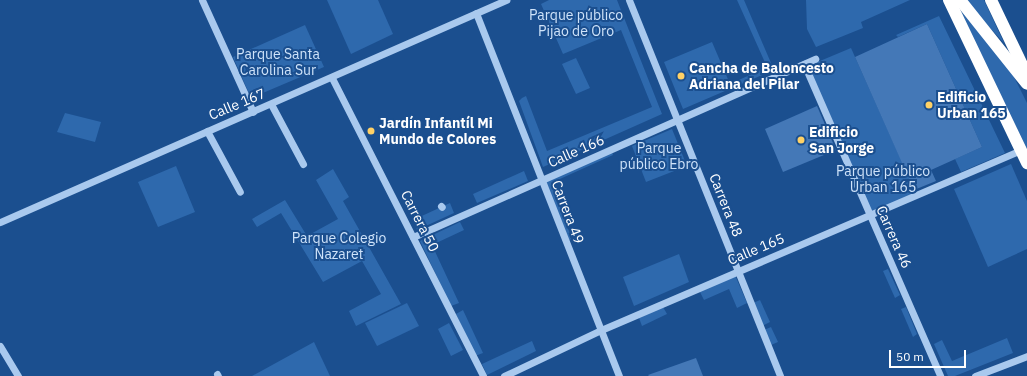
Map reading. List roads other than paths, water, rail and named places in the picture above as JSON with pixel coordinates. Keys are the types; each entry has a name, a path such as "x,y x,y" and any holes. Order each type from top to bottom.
{"highway":[{"path":"949,0 1027,163"},
{"path":"960,0 1027,84"},
{"path":"991,0 1027,75"}],"street":[{"path":"202,0 253,112"},
{"name":"Calle 167","path":"0,222 206,131 332,78 506,0"},
{"name":"Carrera 48","path":"628,0 780,376"},
{"name":"Carrera 49","path":"476,13 619,376"},
{"name":"Calle 166","path":"414,237 447,220 542,181 815,59"},
{"name":"Carrera 46","path":"804,64 940,376"},
{"name":"Carrera 50","path":"332,78 484,376"},
{"path":"271,104 303,164"},
{"path":"206,131 240,192"},
{"name":"Calle 165","path":"504,376 601,330 1021,150"},
{"path":"0,346 18,376"},
{"path":"974,376 1027,356"}],"place":[{"name":"Cancha de Baloncesto Adriana del Pilar","path":"681,76"},
{"name":"Edificio Urban 165","path":"929,105"},
{"name":"Jardín Infantíl Mi Mundo de Colores","path":"371,131"},
{"name":"Edificio San Jorge","path":"801,140"}],"park label":[{"name":"Parque público Pijao de Oro","path":"576,24"},
{"name":"Parque Santa Carolina Sur","path":"278,62"},
{"name":"Parque público Ebro","path":"659,156"},
{"name":"Parque público Urban 165","path":"883,180"},
{"name":"Parque Colegio Nazaret","path":"339,246"}]}
